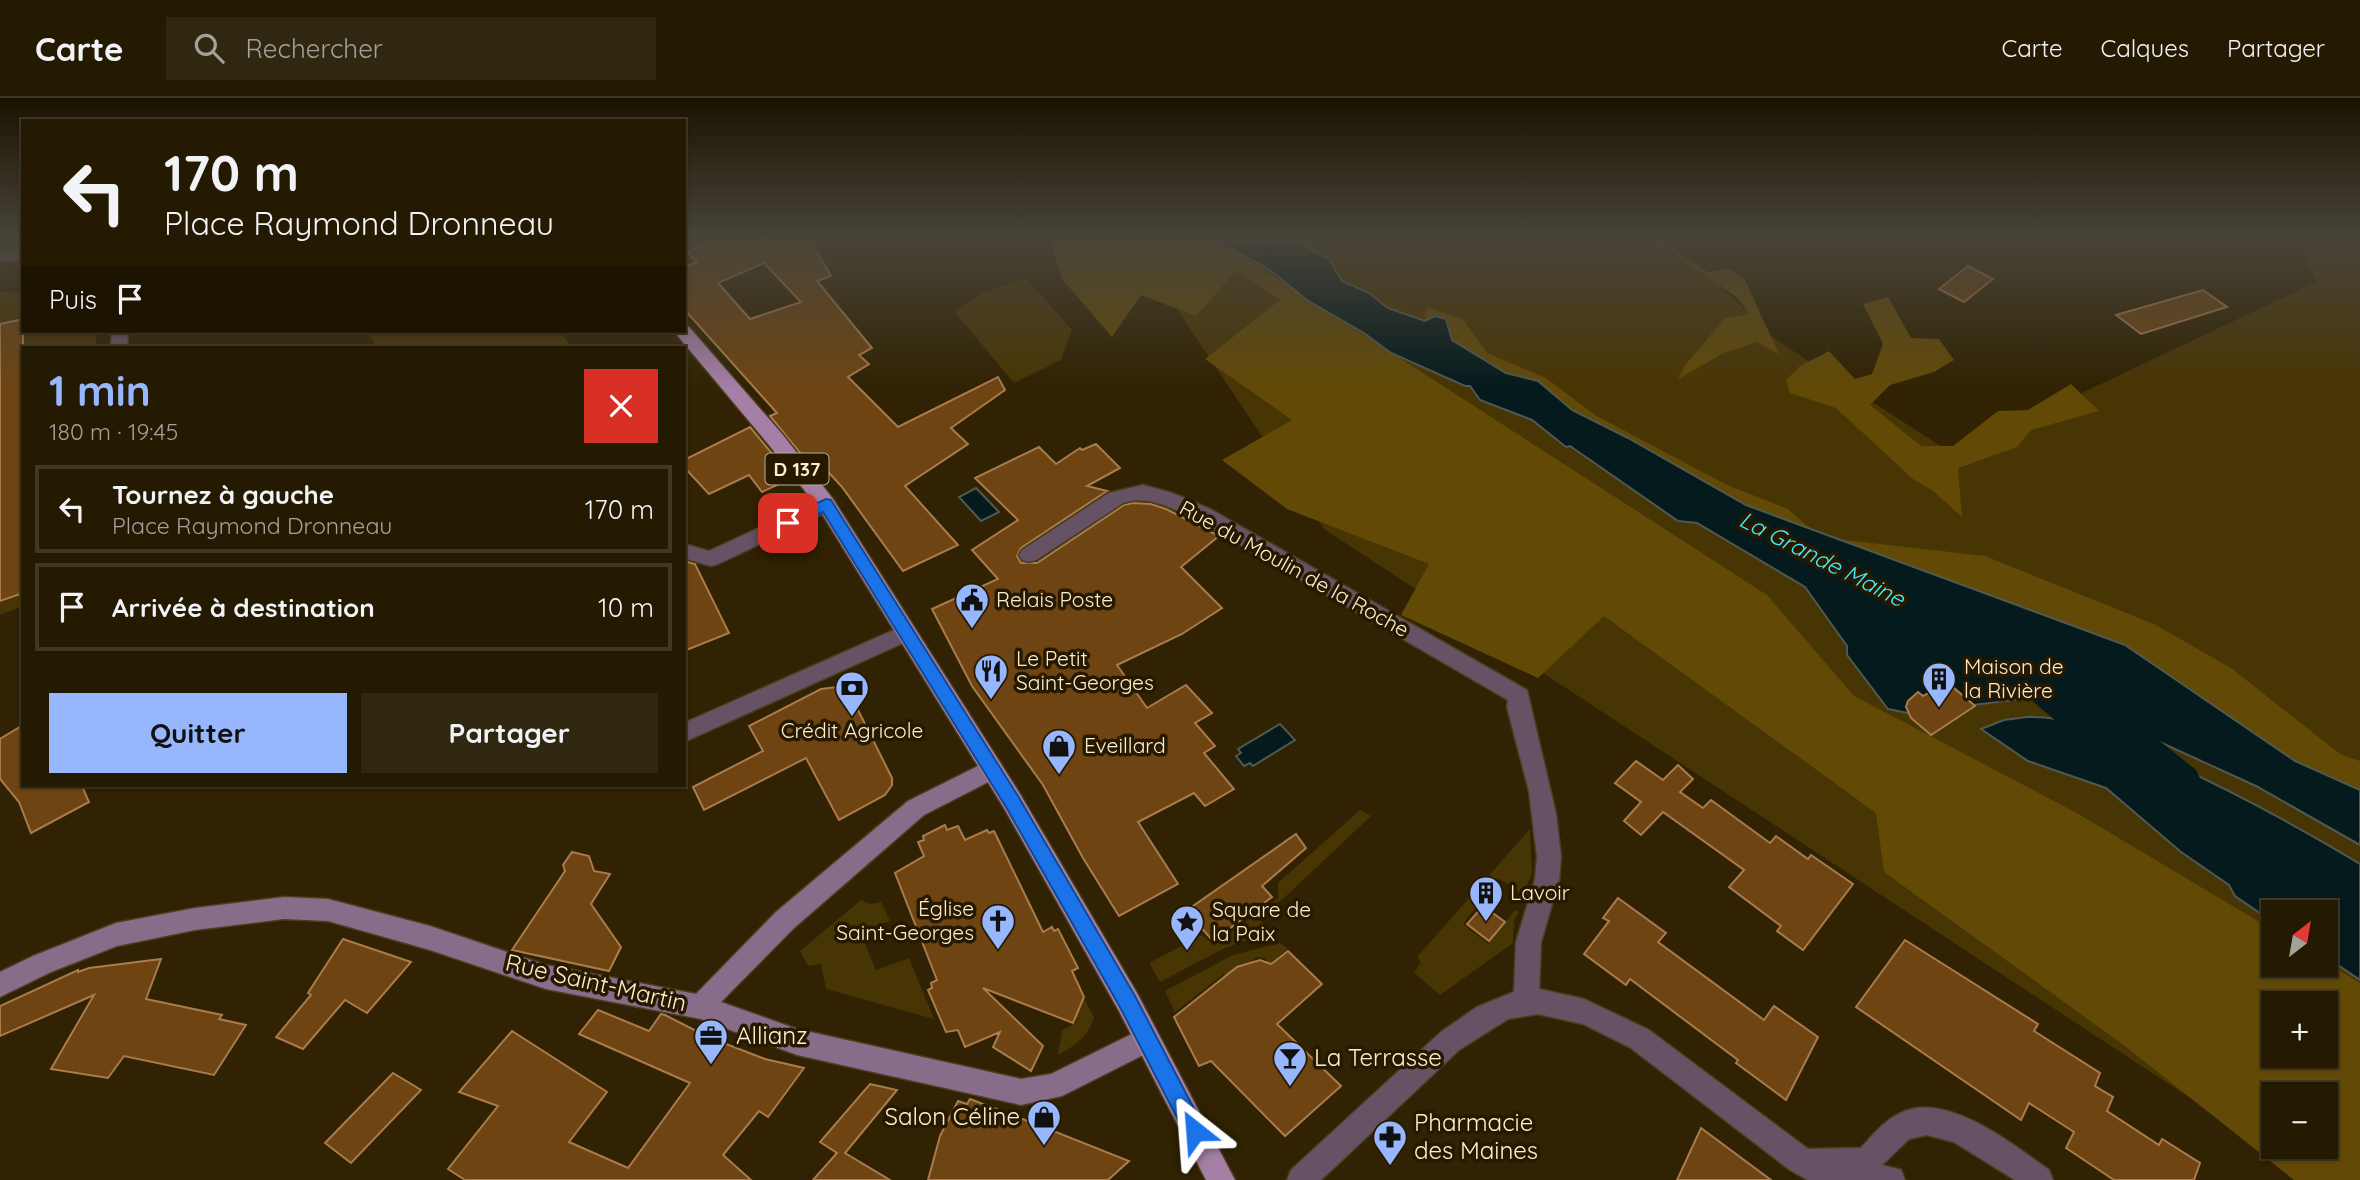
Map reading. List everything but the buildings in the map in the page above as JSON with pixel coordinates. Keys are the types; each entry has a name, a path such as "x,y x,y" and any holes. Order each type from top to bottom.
{"main road":[{"name":"D 137","path":"685,333 776,440 808,485 826,504 992,769 1128,1002 1221,1180"},
{"path":"701,1007 753,949 916,808 992,769"},
{"name":"Rue Saint-Martin","path":"0,985 42,964 116,935 195,919 295,908 341,913 430,938 546,977 701,1007 797,1042 1021,1092 1053,1087 1146,1040"}],"street":[{"name":"Rue du Moulin de la Roche","path":"1029,555 1116,498 1143,492 1165,498 1203,514 1520,696 1518,706 1547,829 1549,851 1548,878 1537,908 1525,962 1528,1002"},
{"path":"686,552 711,559 826,504"},
{"path":"686,732 905,633"},
{"path":"1301,1180 1456,1037 1492,1013 1528,1002 1565,1006 1617,1026 1640,1039 1800,1160 1824,1174 1882,1177 1891,1180"},
{"path":"1800,1160 1867,1162 1882,1143 1911,1123 1941,1123 1967,1133 2039,1180"}],"shaded area":[{"path":"995,288 1035,288 1072,330 1061,360 1014,383 954,311 982,293"},
{"path":"1070,288 1220,288 1196,316 1141,295 1112,337"},
{"path":"1157,288 1723,288 1775,339 1953,454 2302,288 2360,288 2360,1180 2315,1180 2283,1159 2338,1159 2338,1082 2261,1082 2261,1145 1324,529 1168,296"},
{"path":"1263,288 1292,288 1767,595 1854,696 2075,812 2261,923 2261,977 2338,977 2338,969 2360,983 2360,1180 2294,1180 2268,1159 2338,1159 2338,1082 2261,1082 2261,1154 2125,1046 1884,872 1876,813 1604,616 1538,678 1401,615 1429,564 1287,509 1222,460 1292,420 1205,359 1280,300"},
{"path":"1724,288 1749,288 1779,354 1757,342 1724,353 1678,379 1685,365 1725,318 1749,314 1738,298"},
{"path":"0,292 21,293 21,333 96,333 96,346 21,346 21,607 0,615"},
{"path":"1888,297 1911,338 1939,339 1954,360 1934,372 1890,385 1870,405 1921,446 1953,446 1998,411 2028,410 2071,384 2099,411 2031,430 2017,447 1958,468 1962,517 1932,490 1914,480 1836,408 1790,393 1786,380 1800,366 1829,351 1855,379 1872,374 1883,344 1863,304"},
{"path":"1426,307 1463,319 1487,353 1546,378 1595,415 1727,485 1788,509 1819,537 1985,556 2154,624 2231,668 2340,754 2360,761 2360,820 1800,539 1423,332"},
{"path":"369,333 561,333 570,346 376,346"},
{"path":"1360,810 1371,816 1285,897 1258,918 1271,931 1225,948 1160,982 1149,963 1202,935 1214,945 1278,898 1278,883"},
{"path":"1530,829 1532,873 1523,895 1498,878 1463,924 1488,944 1515,910 1519,912 1514,920 1513,943 1440,995 1414,973 1421,962 1417,957"},
{"path":"861,900 870,904 881,902 890,921 860,932 876,970 909,958 934,1019 826,989 821,964 808,966 800,951"},
{"path":"1281,943 1288,949 1270,963 1257,957 1243,968 1239,1002 1224,974 1175,1012 1165,991 1233,955"},
{"path":"1083,997 1094,1017 1091,1024 1080,1040 1058,1055 1062,1030 1076,1023 1075,1003"}],"water":[{"path":"1293,288 1359,288 1388,308 1425,321 1435,316 1446,319 1452,340 1506,373 1538,381 1572,410 1628,438 1746,505 2125,645 2295,761 2360,790 2360,845 2256,786 2081,706 2030,698 1973,705 1918,693 1908,701 1908,713 1888,709 1847,655 1847,646 1805,587 1697,523 1678,521 1570,446 1566,447 1532,420 1480,400 1470,386 1391,353 1364,333 1307,300"},
{"path":"976,488 999,512 981,521 959,497"},
{"path":"2045,717 2094,729 2235,794 2360,864 2360,980 2338,965 2338,900 2261,900 2261,914 2235,896 2229,885 2181,852 2106,788 2028,761 1981,729 2004,720"},
{"path":"1280,724 1295,740 1253,766 1250,763 1244,766 1236,756 1241,753 1238,749"}],"waterway":[{"name":"La Grande Maine","path":"2018,657 2175,788"}],"place":[{"name":"Relais Poste","path":"972,630"},
{"name":"Le Petit Saint-Georges","path":"991,701"},
{"name":"Maison de la Rivière","path":"1939,709"},
{"name":"Crédit Agricole","path":"852,718"},
{"name":"Eveillard","path":"1059,776"},
{"name":"Lavoir","path":"1486,923"},
{"name":"Église Saint-Georges","path":"998,951"},
{"name":"Square de la Paix","path":"1187,952"},
{"name":"Allianz","path":"711,1066"},
{"name":"La Terrasse","path":"1290,1088"},
{"name":"Salon Céline","path":"1044,1147"},
{"name":"Pharmacie des Maines","path":"1390,1167"}],"route":[{"path":"788,523 826,504 1012,801 1128,1002 1195,1131"}]}
